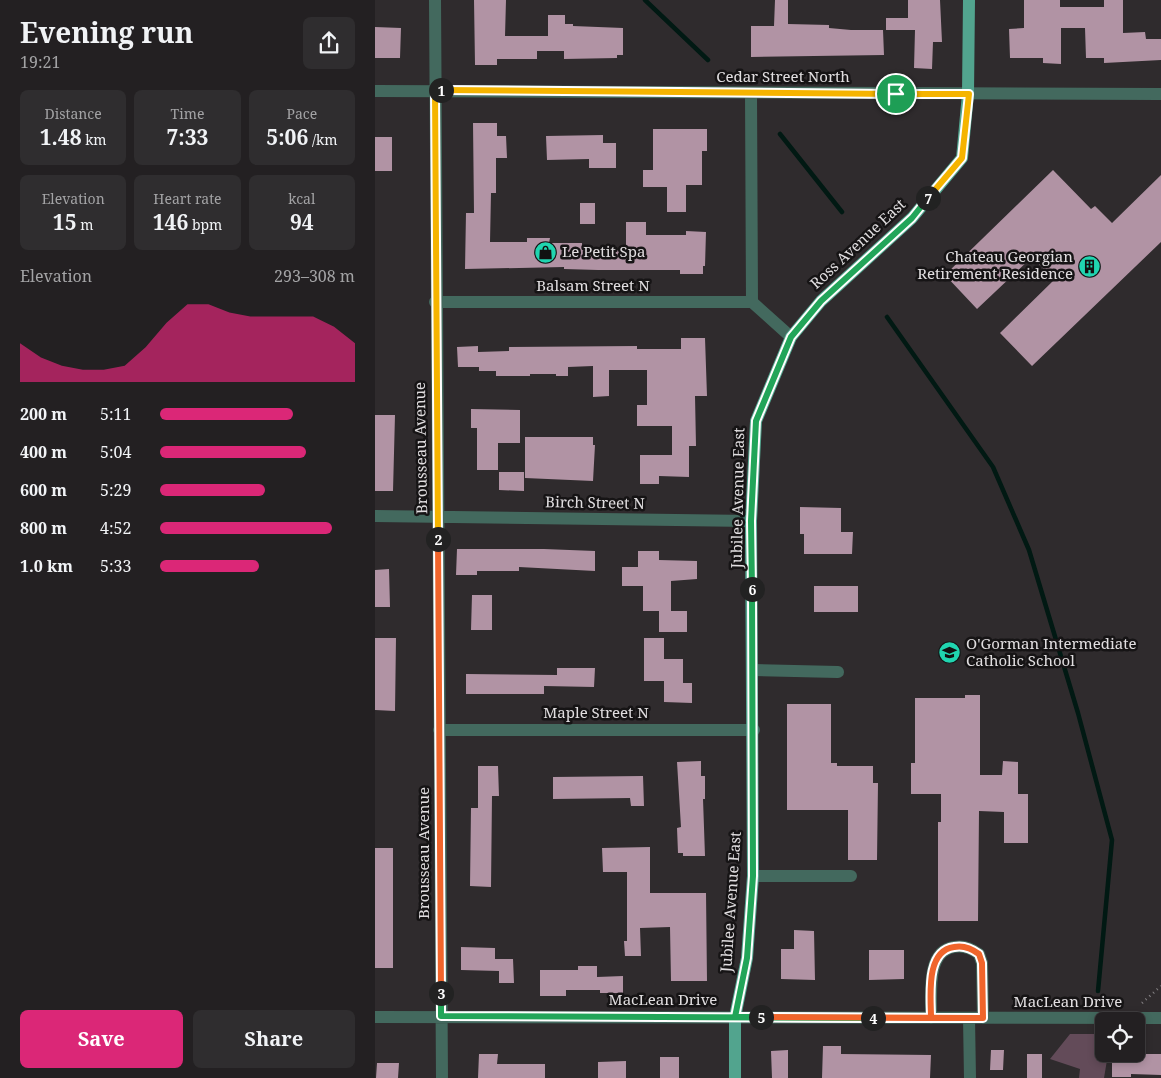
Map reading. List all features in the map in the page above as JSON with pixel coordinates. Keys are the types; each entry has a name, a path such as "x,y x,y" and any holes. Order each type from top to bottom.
{"main road":[{"name":"Ross Avenue East","path":"791,337 821,301 912,218 962,158 969,94 969,0"},
{"name":"Jubilee Avenue East","path":"735,1078 735,1017 747,958 753,876 754,730 751,521 756,421 791,337"}],"street":[{"name":"Brousseau Avenue","path":"435,0 435,302 442,1078"},
{"name":"Cedar Street North","path":"375,91 1161,94"},
{"path":"751,93 752,302 791,337"},
{"name":"Balsam Street N","path":"435,302 752,302"},
{"name":"Birch Street N","path":"375,516 751,521"},
{"path":"753,670 838,672"},
{"name":"Maple Street N","path":"439,730 754,730"},
{"path":"753,876 851,876"},
{"path":"931,1018 933,973 936,961 945,949 955,946 966,947 979,954 982,963 983,1018"},
{"name":"MacLean Drive","path":"375,1017 1095,1018"},
{"path":"969,1018 970,1078"},
{"name":"MacLean Drive","path":"1145,1018 1161,1018"}],"path":[{"path":"1133,1012 1161,986"}],"shaded area":[{"path":"1070,1034 1095,1034 1095,1062 1107,1062 1104,1078 1079,1078 1080,1069 1050,1059"}],"building":[{"path":"474,0 506,0 505,36 548,36 548,15 565,15 565,24 573,24 573,26 623,28 623,55 617,55 617,58 564,59 564,51 537,51 537,59 497,59 497,65 475,65"},
{"path":"775,0 788,0 788,24 829,25 829,28 851,30 883,30 884,55 751,57 751,26 774,26"},
{"path":"908,0 940,0 942,42 933,42 932,69 914,68 915,30 886,30 886,18 908,18"},
{"path":"1024,0 1060,0 1060,7 1104,7 1104,0 1123,0 1123,33 1145,32 1146,39 1161,39 1161,60 1104,63 1104,58 1086,58 1085,28 1061,28 1061,64 1043,63 1043,58 1010,58 1009,29 1024,28"},
{"path":"375,27 401,28 400,58 375,58"},
{"path":"473,123 497,123 497,136 506,136 507,158 496,158 496,193 491,193 490,242 527,242 527,238 550,238 549,243 582,243 582,250 626,250 626,222 646,222 646,235 686,235 686,231 706,232 703,274 680,274 680,270 598,270 564,269 564,267 465,269 466,213 474,213"},
{"path":"653,129 707,129 707,151 702,151 702,185 686,185 686,212 667,212 667,187 643,187 643,170 653,170"},
{"path":"603,135 603,143 616,143 616,168 589,168 589,159 547,160 546,136"},
{"path":"375,137 392,137 392,171 375,171"},
{"name":"Chateau Georgian Retirement Residence","path":"1053,170 1091,209 1095,206 1112,223 1161,175 1161,242 1032,366 1000,333 1054,280 1032,257 977,309 945,275"},
{"path":"580,203 595,203 595,224 580,224"},
{"path":"681,338 705,338 707,396 695,396 696,446 689,446 689,477 659,476 659,484 640,484 640,455 672,455 672,426 637,426 637,405 647,405 647,370 609,370 609,396 593,397 593,366 568,367 568,376 530,374 530,376 496,376 496,371 479,371 479,367 458,367 457,347 478,346 478,352 509,351 509,347 637,346 637,349 681,349"},
{"path":"471,409 520,410 520,443 498,443 498,470 477,470 477,428 471,428"},
{"path":"375,415 395,415 393,491 375,491"},
{"path":"525,437 593,437 593,445 595,445 593,481 525,478"},
{"path":"499,472 524,472 524,491 499,490"},
{"path":"800,507 841,508 841,532 853,532 852,554 804,554 804,534 800,534"},
{"path":"457,549 595,551 595,571 519,567 519,571 477,571 477,575 456,575"},
{"path":"638,551 659,551 659,560 697,561 697,579 671,581 671,611 687,611 687,632 659,632 659,611 643,611 643,586 622,586 622,567 638,567"},
{"path":"389,569 390,607 375,607 375,570"},
{"path":"814,586 858,586 858,612 814,612"},
{"path":"472,595 492,595 492,630 471,630"},
{"path":"375,638 396,638 395,711 375,710"},
{"path":"644,638 664,638 664,659 683,659 683,683 692,683 692,703 664,702 664,681 644,681"},
{"path":"557,668 595,668 594,687 544,686 544,694 466,694 466,674 557,675"},
{"name":"O'Gorman Intermediate Catholic School","path":"965,695 980,695 980,775 1002,775 1003,761 1018,762 1018,794 1028,794 1028,843 1004,843 1004,812 979,811 978,921 938,921 938,822 941,822 941,794 911,794 911,763 915,763 915,698 965,698"},
{"path":"787,704 831,704 831,763 837,763 837,766 873,766 873,783 878,783 877,860 848,860 848,810 787,810"},
{"path":"701,761 701,776 705,776 705,799 703,799 705,856 683,856 683,853 678,853 677,828 681,827 677,762"},
{"path":"478,766 498,766 499,796 492,796 491,887 470,886 471,808 478,808"},
{"path":"643,776 644,806 631,806 630,798 553,799 553,777"},
{"path":"650,847 650,893 706,893 707,981 671,981 670,927 640,928 641,956 625,956 624,941 627,941 627,872 603,872 602,848"},
{"path":"375,848 393,848 393,968 375,968"},
{"path":"794,930 814,931 815,980 781,979 781,949 794,949"},
{"path":"461,947 495,948 495,959 513,959 514,983 499,983 499,971 461,970"},
{"path":"869,950 904,950 904,979 869,980"},
{"path":"578,966 597,966 597,977 623,976 623,993 600,993 600,990 566,990 566,996 540,996 540,970 578,970"},
{"path":"823,1046 841,1046 841,1054 931,1055 930,1078 822,1078"},
{"path":"788,1050 788,1078 772,1078 771,1051"},
{"path":"991,1050 1004,1050 1003,1070 990,1070"},
{"path":"479,1054 498,1054 497,1064 545,1064 545,1078 478,1078"},
{"path":"1027,1054 1042,1054 1042,1078 1027,1078"},
{"path":"1145,1054 1161,1054 1161,1075 1131,1074 1131,1077 1112,1077 1112,1062 1145,1062"},
{"path":"660,1057 679,1057 679,1078 660,1078"},
{"path":"626,1061 626,1078 598,1078 598,1062"},
{"path":"377,1063 399,1063 398,1078 376,1078"}],"waterway":[{"path":"645,0 708,60"},
{"path":"780,134 842,212"},
{"path":"887,317 993,467 1029,550 1078,713 1112,840 1098,991"}],"place":[{"name":"Le Petit Spa","path":"546,252"},
{"name":"Chateau Georgian Retirement Residence","path":"1089,266"},
{"name":"O'Gorman Intermediate Catholic School","path":"950,653"}],"route":[{"path":"896,94 435,90 441,1016 931,1018 933,973 936,961 939,954 945,949 955,946 966,947 979,954 982,963 983,1018 931,1018 735,1017 747,958 753,876 754,730 751,521 756,421 791,337 821,301 912,218 962,158 969,94 896,94"}]}
